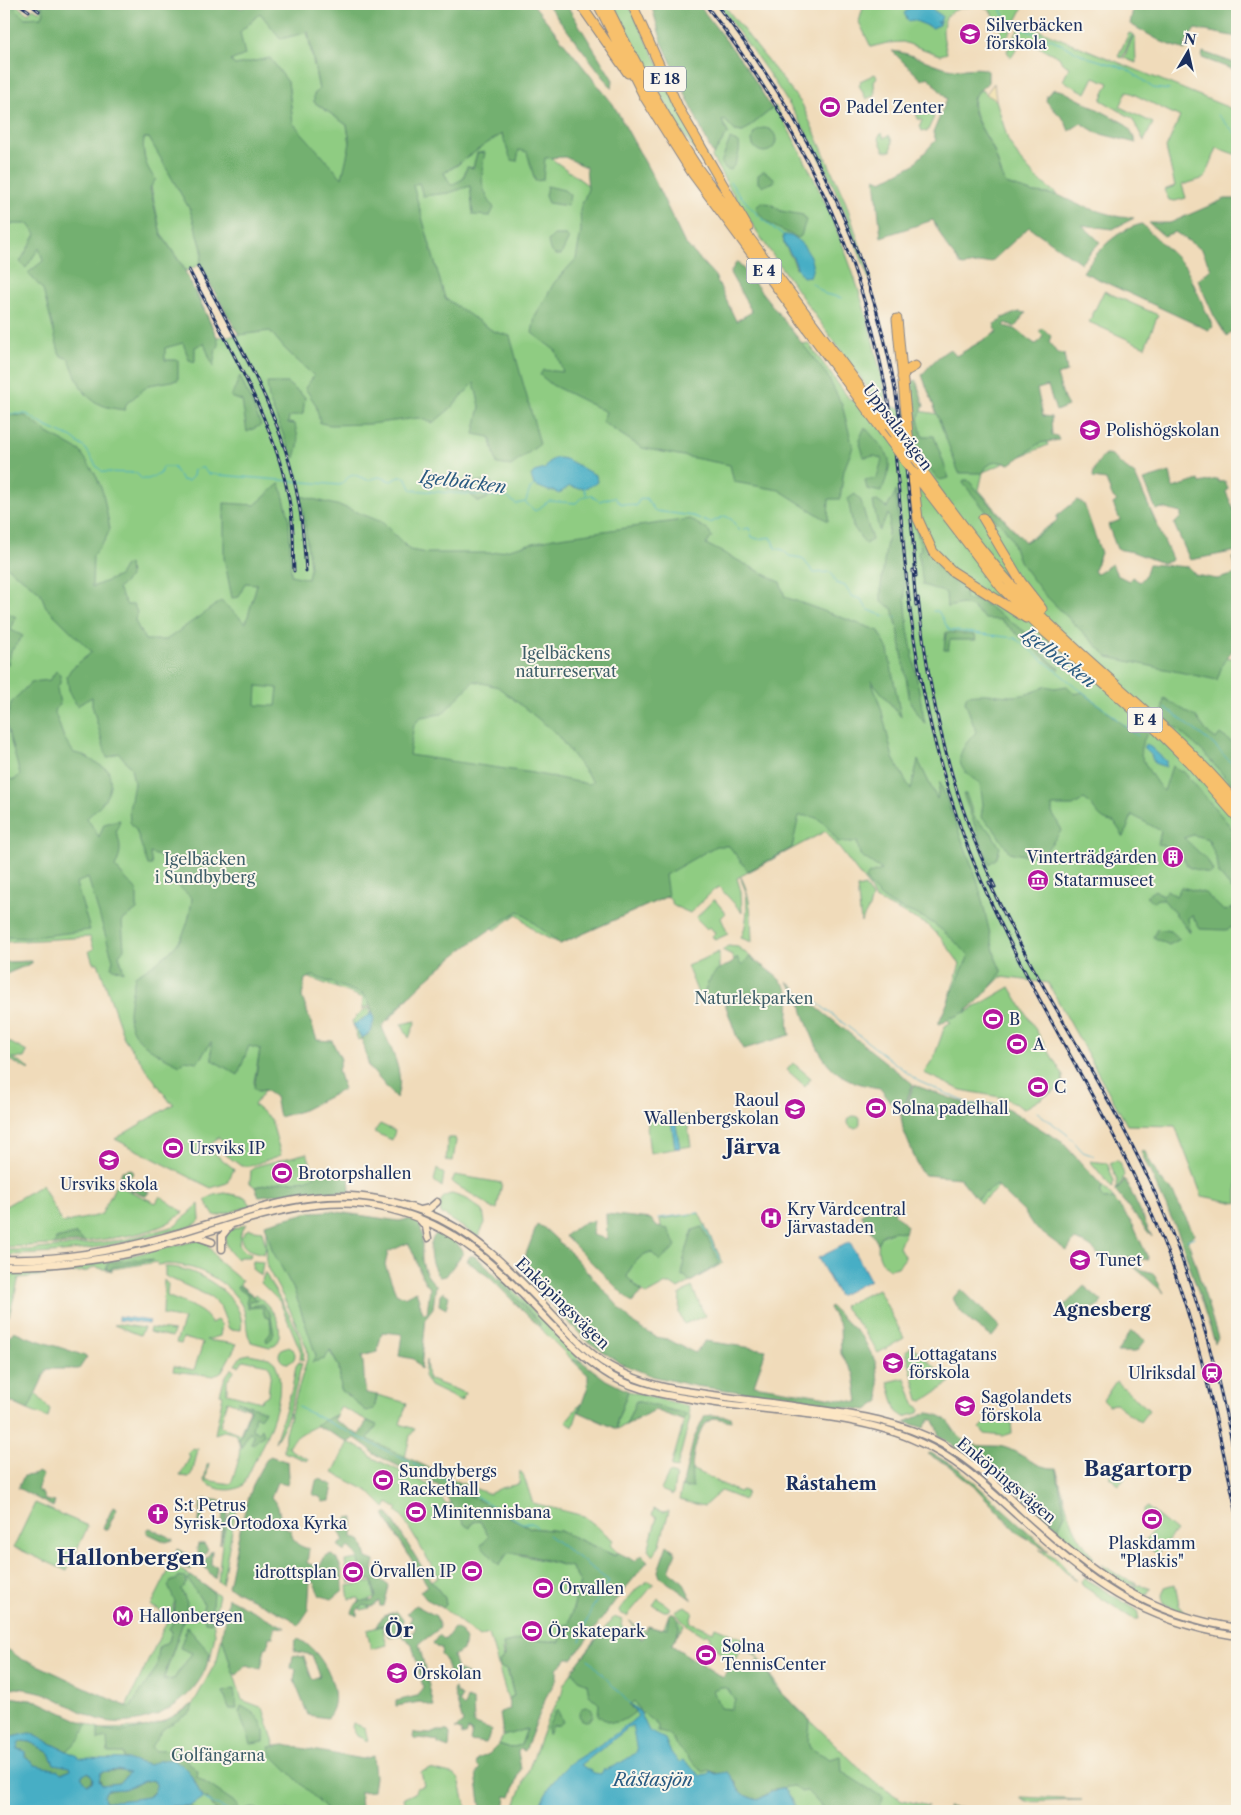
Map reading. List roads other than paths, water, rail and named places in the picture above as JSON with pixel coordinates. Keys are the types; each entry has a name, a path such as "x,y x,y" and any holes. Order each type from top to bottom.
{"highway":[{"name":"E 18","path":"580,4 644,96"},
{"path":"585,4 644,96"},
{"name":"Uppsalavägen","path":"598,4 644,96 716,208 1001,587 1044,631 1158,731 1195,769 1237,817"},
{"name":"Uppsalavägen","path":"606,4 637,66 677,136 723,203 1006,580 1066,639 1168,730 1237,804"},
{"name":"E 18","path":"632,4 652,52 694,137 745,224 804,311"},
{"path":"897,319 916,510 920,527 928,544 939,559 952,571 1044,631"},
{"path":"902,377 906,371 915,366"},
{"path":"983,518 1021,582 1066,639"}],"main road":[{"name":"Enköpingsvägen","path":"4,1260 73,1255 135,1245 270,1204 315,1196 344,1195 374,1198 421,1210 442,1219 488,1250 590,1351 630,1376 673,1390 881,1420 906,1427 958,1454 1085,1565 1150,1608 1192,1620 1237,1628"},
{"path":"421,1210 430,1208 437,1202 437,1211 442,1219"},
{"name":"Enköpingsvägen","path":"4,1266 90,1260 141,1251 289,1208 332,1203 377,1206 418,1218 443,1229 485,1257 579,1352 600,1369 621,1381 644,1390 672,1397 873,1425 922,1442 954,1460 1084,1574 1110,1591 1190,1627 1237,1636"},
{"path":"418,1218 426,1227 428,1238 432,1231 443,1229"},
{"path":"222,1249 224,1233 230,1225"},
{"path":"190,1237 204,1238 212,1242"},
{"path":"873,1425 881,1420 886,1429"}],"water":[{"path":"929,7 942,16 940,22 937,22 940,24 933,28 913,20 908,21 904,13 910,8"},
{"path":"783,235 795,238 806,249 812,263 810,276 803,277 798,270 785,244"},
{"path":"556,458 571,462 596,475 597,482 584,488 570,486 558,494 555,491 549,491 534,485 531,476 534,472 545,469 550,461"},
{"path":"1147,744 1166,761 1166,767 1154,763 1151,755 1143,747"},
{"path":"372,1011 374,1020 371,1032 362,1038 353,1025 370,1015"},
{"path":"675,1119 680,1148 675,1148 671,1120"},
{"path":"850,1242 870,1280 839,1296 818,1258"},
{"path":"118,1316 150,1321 148,1324 118,1320"},
{"name":"Råstasjön","path":"630,1704 640,1712 649,1731 665,1739 670,1751 679,1763 683,1760 701,1776 708,1775 710,1771 716,1774 728,1772 741,1793 758,1800 774,1790 783,1788 789,1795 796,1811 544,1811 540,1809 547,1790 568,1765 614,1735 638,1716","holes":["632,1725 637,1751 621,1762 603,1770 601,1774 594,1773 581,1765"]},
{"path":"30,1733 81,1758 124,1759 149,1765 169,1760 177,1762 183,1766 194,1780 202,1798 190,1806 171,1806 129,1811 4,1811 4,1769 6,1768 4,1765 4,1739","holes":["23,1741 31,1742 49,1753 54,1764 70,1767 71,1769 61,1773 58,1770 35,1765 25,1757 25,1751 17,1749 19,1743","118,1770 129,1773 120,1783 102,1785 99,1781 101,1772","89,1772 93,1778 92,1782 87,1784 81,1776","153,1780 156,1785 150,1796 128,1800 105,1801 104,1795 107,1790 124,1789 144,1781"]}],"waterway":[{"path":"998,4 1003,14 1014,24"},
{"path":"1020,28 1053,40 1087,57 1127,69 1153,88 1169,90"},
{"path":"1217,114 1237,135"},
{"path":"730,182 754,211 783,235"},
{"path":"812,283 825,294 842,298"},
{"name":"Igelbäcken","path":"4,414 27,414 45,426 72,438 86,449 97,467 103,472 136,473 142,479 148,479 160,474 162,467 173,467 182,480 188,481 193,476 194,470 198,468 203,468 208,474 340,485 352,474 368,480 379,477 391,481 402,476 406,478 412,490 507,497 516,504 525,502 535,511 549,501 576,503 582,497 590,495 599,501 614,497 620,503 636,506 639,500 646,498 655,511 693,516 710,523 725,516 731,519 739,530 749,528 752,537 758,539 771,537 775,548 783,550 789,556 802,558 814,573 831,572 836,583 845,586 851,596 861,599 867,609 883,616 897,617"},
{"path":"526,501 530,489 534,485"},
{"path":"584,487 586,494"},
{"name":"Igelbäcken","path":"933,611 938,611 949,630 1015,638 1138,736"},
{"name":"Igelbäcken","path":"1165,707 1214,745 1237,769"},
{"path":"812,999 918,1081 970,1104 997,1104"},
{"path":"1037,1112 1068,1135 1083,1152 1094,1156"},
{"path":"658,1218 699,1213"},
{"path":"704,1226 721,1261"},
{"path":"1187,1240 1194,1237"},
{"path":"4,1294 11,1296"},
{"path":"298,1407 458,1486 522,1523 532,1523 537,1527"},
{"path":"548,1535 609,1581 591,1610 580,1641"},
{"path":"588,1659 630,1704"},
{"path":"202,1798 228,1811"}],"railway":[{"path":"19,4 29,11"},
{"path":"30,4 39,11"},
{"path":"705,4 771,97 799,145 845,244 863,296 878,350 889,407 916,652 927,710 941,767 978,874 1000,923 1127,1161 1165,1247 1191,1322 1211,1399 1237,1515"},
{"path":"716,4 776,89 802,133 826,178 847,224 864,272 880,322 897,398 907,474 916,576"},
{"path":"198,266 257,379 281,438 291,468 300,508 306,571"},
{"path":"189,270 237,360 266,424 278,456 287,489 292,521 294,571"},
{"path":"913,570 916,605"},
{"path":"918,598 928,672 944,746 966,818 995,887"},
{"path":"989,882 1009,924 1122,1126 1162,1209 1197,1304 1223,1400 1237,1466"}],"place":[{"name":"Silverbäcken förskola","path":"970,34"},
{"name":"Padel Zenter","path":"830,107"},
{"name":"Polishögskolan","path":"1090,430"},
{"name":"Vinterträdgården","path":"1173,857"},
{"name":"Statarmuseet","path":"1038,880"},
{"name":"B","path":"993,1019"},
{"name":"A","path":"1017,1044"},
{"name":"C","path":"1038,1087"},
{"name":"Solna padelhall","path":"876,1108"},
{"name":"Raoul Wallenbergskolan","path":"795,1109"},
{"name":"Ursviks IP","path":"173,1148"},
{"name":"Ursviks skola","path":"109,1160"},
{"name":"Brotorpshallen","path":"282,1173"},
{"name":"Kry Vårdcentral Järvastaden","path":"771,1218"},
{"name":"Tunet","path":"1080,1260"},
{"name":"Lottagatans förskola","path":"893,1363"},
{"name":"Ulriksdal","path":"1212,1373"},
{"name":"Sagolandets förskola","path":"965,1406"},
{"name":"Sundbybergs Rackethall","path":"383,1480"},
{"name":"Minitennisbana","path":"416,1512"},
{"name":"S:t Petrus Syrisk-Ortodoxa Kyrka","path":"158,1514"},
{"name":"Plaskdamm \"Plaskis\"","path":"1152,1519"},
{"name":"Örvallen IP","path":"472,1571"},
{"name":"idrottsplan","path":"353,1572"},
{"name":"Örvallen","path":"543,1588"},
{"name":"Hallonbergen","path":"123,1616"},
{"name":"Ör skatepark","path":"532,1631"},
{"name":"Solna TennisCenter","path":"706,1655"},
{"name":"Örskolan","path":"397,1673"}],"district":[{"name":"Järva","path":"753,1147"},
{"name":"Agnesberg","path":"1102,1310"},
{"name":"Bagartorp","path":"1138,1469"},
{"name":"Råstahem","path":"831,1484"},
{"name":"Hallonbergen","path":"131,1558"},
{"name":"Ör","path":"399,1630"}],"park label":[{"name":"Igelbäckens naturreservat","path":"566,662"},
{"name":"Igelbäcken i Sundbyberg","path":"205,868"},
{"name":"Naturlekparken","path":"754,998"},
{"name":"Golfängarna","path":"218,1755"}]}
